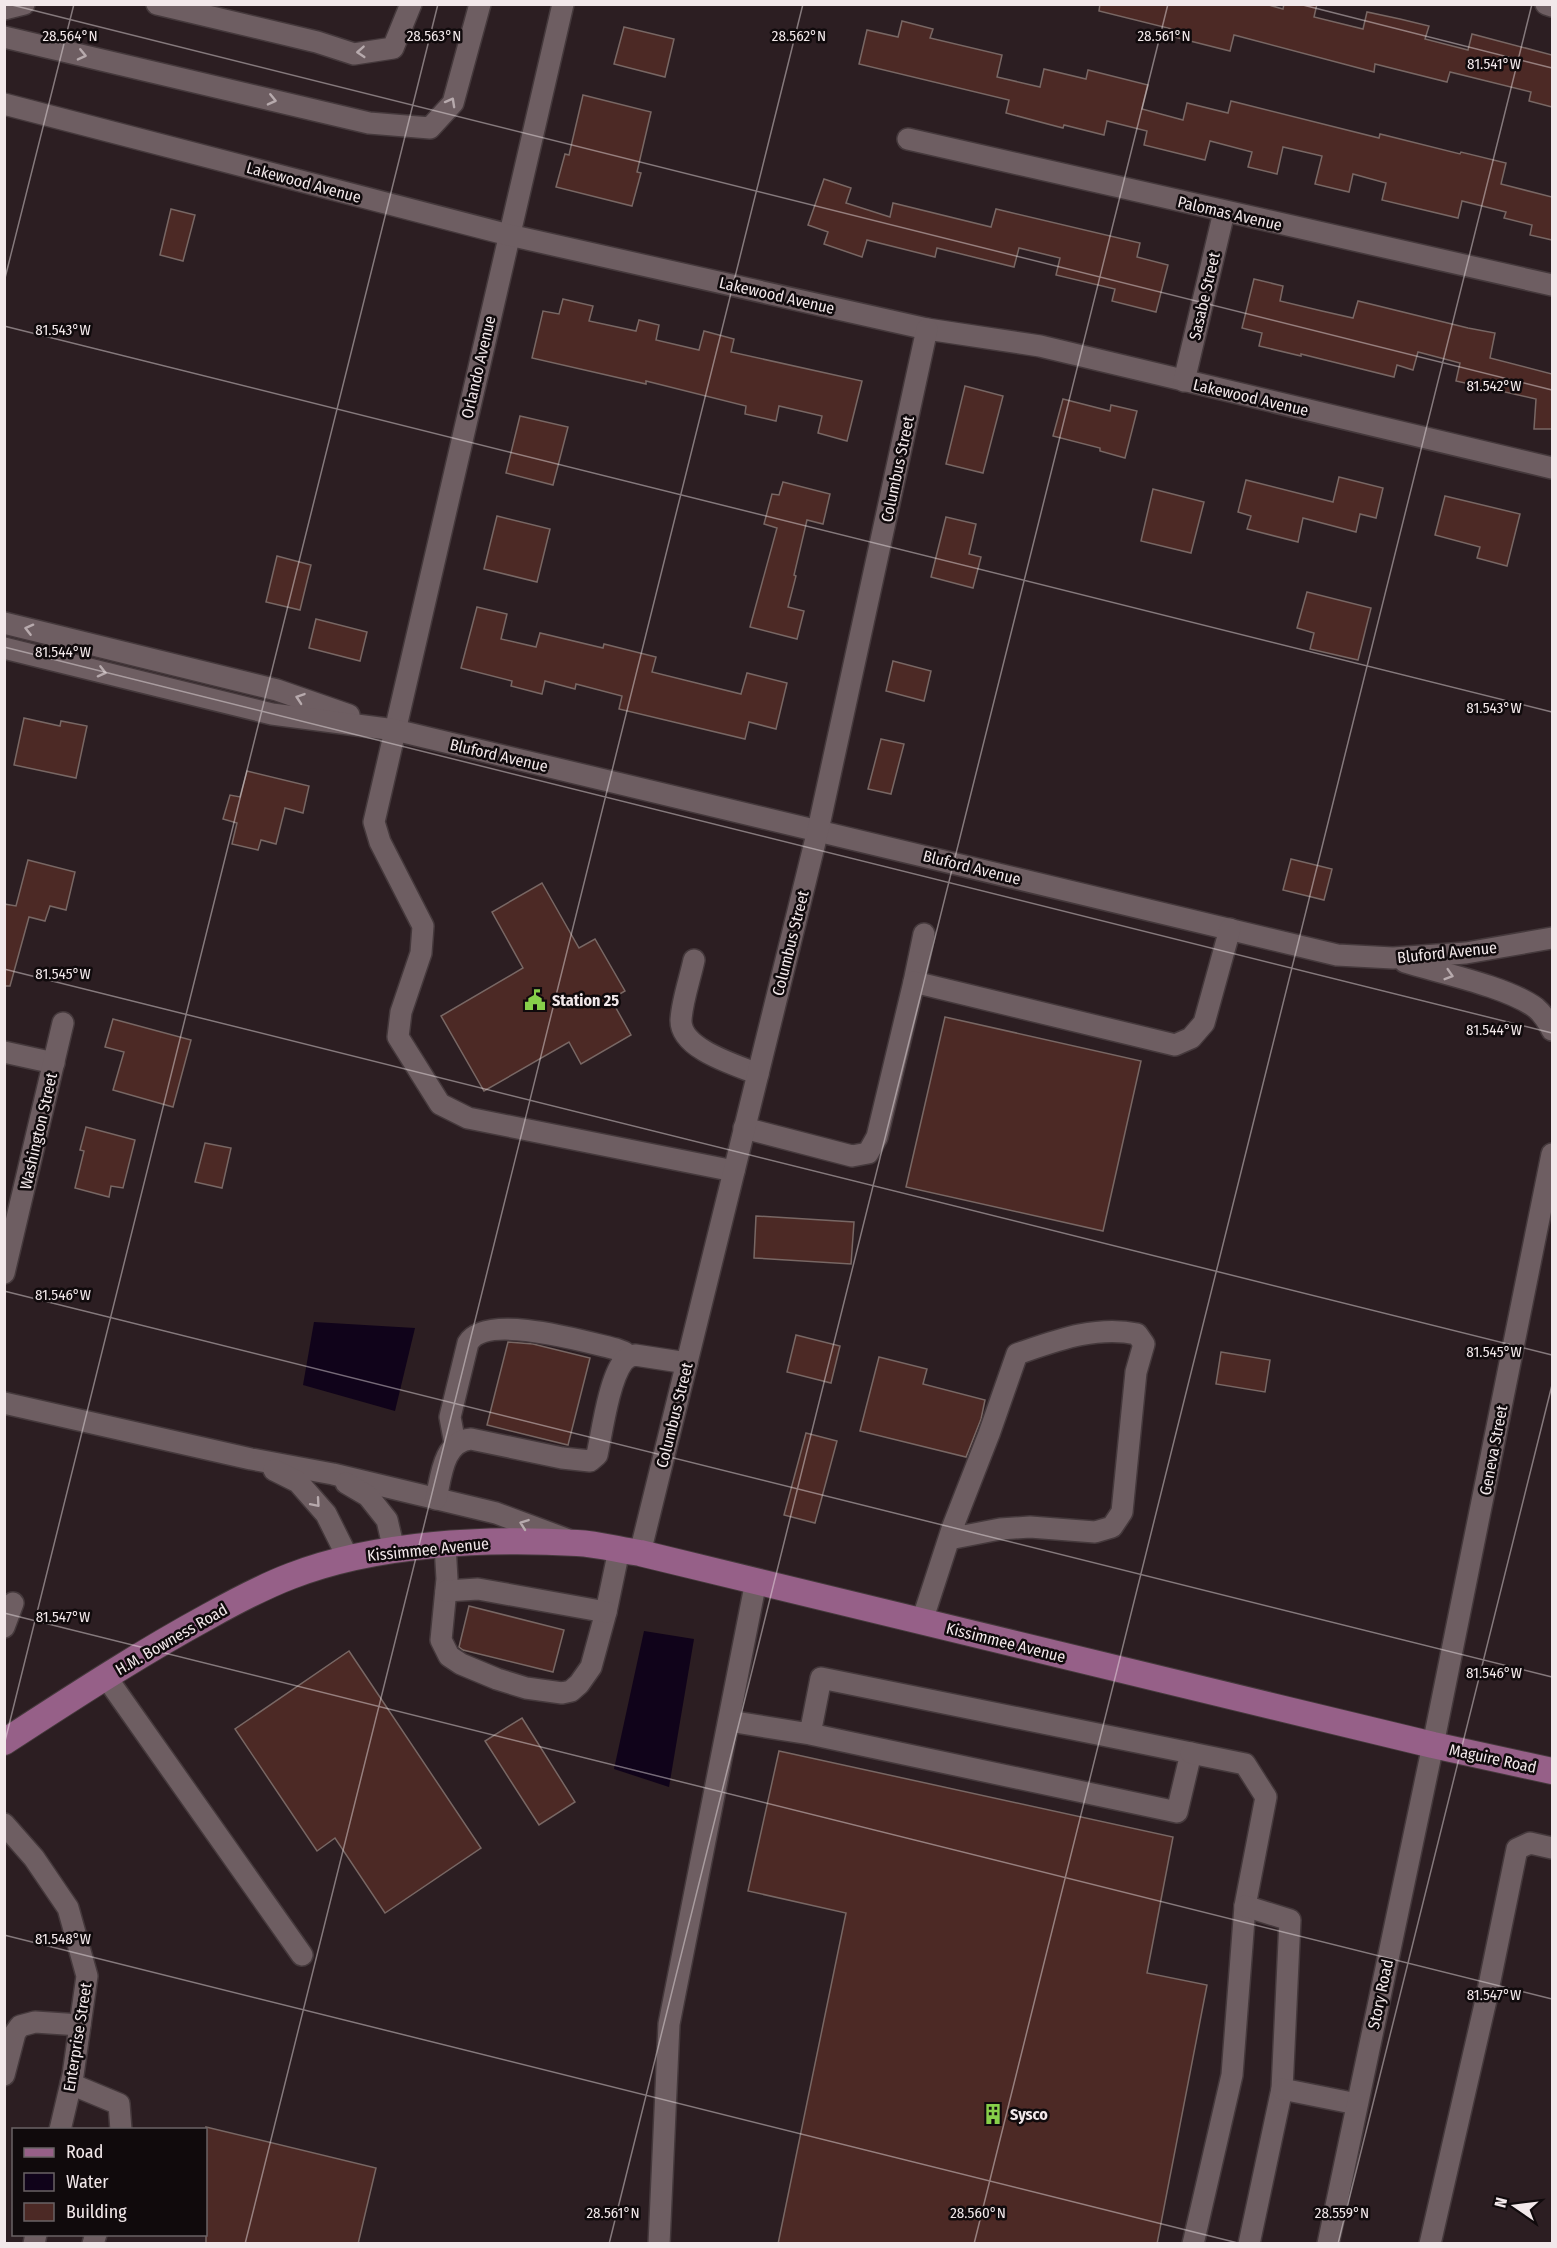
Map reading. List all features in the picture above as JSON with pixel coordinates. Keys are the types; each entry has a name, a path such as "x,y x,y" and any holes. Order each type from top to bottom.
{"main road":[{"name":"Kissimmee Avenue","path":"348,1558 394,1550 483,1542 579,1543 756,1581 1433,1745"},
{"name":"H.M. Bowness Road","path":"4,1742 159,1643 260,1588 348,1558"},
{"name":"Maguire Road","path":"1433,1745 1552,1771"}],"street":[{"path":"4,9 24,4"},
{"path":"157,4 317,42 354,54 393,48 411,4"},
{"path":"4,38 369,123 430,128 453,103 480,4"},
{"name":"Orlando Avenue","path":"563,4 374,822 380,843 423,926 421,953 401,1012 398,1037 440,1104 468,1118 734,1171"},
{"path":"1546,4 1552,6"},
{"name":"Lakewood Avenue","path":"4,104 509,235 927,329 1040,346 1552,468"},
{"name":"Palomas Avenue","path":"908,139 1552,285"},
{"name":"Sasabe Street","path":"1184,381 1224,212"},
{"name":"Columbus Street","path":"447,1591 441,1640 449,1656 460,1664 526,1688 562,1693 571,1691 585,1678 591,1668 606,1612 629,1552 687,1363 818,830 927,329"},
{"name":"Bluford Avenue","path":"4,623 277,690 395,730 1337,955 1393,958 1466,953 1552,938"},
{"name":"Bluford Avenue","path":"4,648 272,714 395,730"},
{"path":"914,982 1175,1046 1191,1038 1204,1023 1230,929"},
{"path":"744,1128 852,1156 868,1153 876,1137 924,934"},
{"path":"1393,958 1523,1000 1538,1009 1552,1030"},
{"path":"694,960 681,1022 686,1036 702,1050 758,1074"},
{"name":"Washington Street","path":"4,1274 63,1023"},
{"path":"4,1052 54,1063"},
{"name":"Geneva Street","path":"1433,1745 1552,1154"},
{"path":"455,1444 450,1417 468,1343 478,1333 493,1330 537,1331 616,1349 629,1356"},
{"path":"922,1621 949,1539 1017,1354 1058,1340 1092,1333 1113,1330 1137,1334 1144,1344 1136,1372 1122,1512 1112,1527 1095,1532 1030,1527 949,1539"},
{"path":"436,1499 447,1454 455,1444 462,1440 471,1439 562,1458 590,1461 597,1455 614,1382 623,1362 629,1356 635,1355 687,1363"},
{"name":"Kissimmee Avenue","path":"4,1403 251,1459 333,1474 436,1499 496,1514 579,1543"},
{"name":"Kissimmee Avenue","path":"251,1459 298,1482 326,1514 348,1558"},
{"path":"333,1474 368,1497 387,1521 394,1550"},
{"path":"445,1545 447,1591 478,1589 606,1612"},
{"path":"659,2244 669,2024 756,1581"},
{"path":"4,1627 13,1603"},
{"path":"106,1677 302,1955"},
{"path":"810,1734 821,1678 1245,1764 1266,1797 1245,1906 1232,2075 1193,2244"},
{"path":"729,1721 810,1734 1178,1812 1191,1753"},
{"name":"Story Road","path":"1328,2244 1433,1745"},
{"name":"Enterprise Street","path":"4,1824 34,1858 68,1908 87,1976 71,2084 60,2128"},
{"path":"1430,2244 1486,2000 1517,1849 1530,1843 1552,1848"},
{"path":"1245,1906 1290,1920 1282,2089 1249,2244"},
{"path":"4,2075 15,2033 20,2026 34,2022 80,2025"},
{"path":"71,2084 119,2104 122,2128"},
{"path":"1282,2089 1357,2104"}],"water":[{"path":"314,1322 415,1328 395,1411 303,1385"},
{"path":"644,1631 694,1639 669,1787 614,1769"}],"building":[{"path":"1100,4 1265,4 1283,9 1284,4 1317,4 1314,17 1363,29 1367,12 1400,19 1429,26 1425,39 1468,50 1472,34 1552,55 1552,107 1529,101 1531,92 1450,72 1447,82 1375,64 1374,72 1234,35 1230,51 1170,36 1172,29 1099,11"},
{"path":"902,21 933,29 930,38 1002,55 997,77 1040,87 1044,69 1086,79 1088,70 1148,85 1142,109 1183,120 1187,103 1228,113 1231,101 1379,138 1380,134 1506,163 1501,184 1552,197 1552,240 1530,235 1532,225 1504,218 1506,212 1462,201 1458,218 1382,200 1386,183 1353,174 1349,192 1315,184 1322,156 1283,147 1277,174 1248,167 1252,152 1210,141 1205,160 1144,145 1147,131 1107,121 1104,135 1064,125 1063,128 1006,113 1009,100 859,64 867,30 898,37"},
{"path":"624,27 674,39 665,77 614,64"},
{"path":"583,95 651,112 637,172 641,173 632,206 556,187 565,154 569,155"},
{"path":"824,179 851,188 846,203 890,217 893,203 991,227 996,209 1140,243 1137,257 1168,265 1156,312 1112,301 1115,289 1056,275 1060,258 1019,248 1014,267 937,248 935,257 867,240 862,257 824,244 828,232 808,225"},
{"path":"171,209 195,215 183,261 160,255"},
{"path":"1254,279 1283,286 1280,301 1353,318 1358,301 1495,333 1490,358 1552,374 1552,429 1534,429 1536,399 1456,381 1460,363 1418,352 1413,370 1397,365 1394,377 1259,346 1262,333 1242,328"},
{"path":"563,299 593,306 589,321 636,331 639,320 659,325 656,340 699,350 704,331 734,339 731,352 862,381 847,441 818,433 822,416 779,406 776,421 745,414 746,406 646,381 646,384 532,358 543,311 559,314"},
{"path":"965,386 1003,396 983,473 946,464"},
{"path":"1063,399 1110,411 1111,405 1137,411 1125,458 1100,451 1100,448 1053,436"},
{"path":"520,416 568,427 553,485 506,473"},
{"path":"1339,477 1383,488 1376,518 1360,514 1356,532 1303,518 1298,542 1247,529 1251,516 1238,512 1246,480 1333,502"},
{"path":"783,482 830,494 823,524 807,520 794,575 796,576 788,607 804,611 797,639 750,627 777,528 764,524 772,494 779,495"},
{"path":"1153,489 1204,502 1191,553 1141,541"},
{"path":"1445,496 1520,514 1507,566 1477,558 1480,547 1435,535"},
{"path":"497,516 550,529 537,582 484,569"},
{"path":"946,517 976,524 969,554 981,557 973,588 931,577"},
{"path":"277,556 311,565 300,610 266,602"},
{"path":"1307,592 1371,608 1358,660 1310,649 1314,633 1297,628"},
{"path":"477,607 507,614 501,639 536,647 540,633 603,648 604,644 656,657 652,672 741,694 747,673 787,683 776,729 749,722 745,739 619,709 622,696 576,684 575,689 545,681 542,694 511,686 512,681 461,668"},
{"path":"316,619 367,632 360,661 309,648"},
{"path":"893,661 931,671 924,701 886,691"},
{"path":"24,718 60,726 61,721 87,726 76,778 14,765"},
{"path":"881,739 904,744 891,794 868,789"},
{"path":"247,771 309,786 303,813 285,808 276,844 261,840 258,850 232,844 237,823 223,819 230,795 240,797"},
{"path":"1291,859 1332,869 1324,900 1283,890"},
{"path":"28,860 75,872 66,910 50,906 45,921 29,917 10,986 4,986 4,904 16,906"},
{"path":"542,883 579,948 595,939 625,991 611,999 631,1035 581,1064 569,1042 484,1091 441,1016 523,968 492,912"},
{"path":"945,1017 1141,1061 1103,1231 906,1187"},
{"path":"113,1019 191,1040 173,1107 113,1090 124,1052 105,1047"},
{"path":"86,1127 135,1140 123,1188 111,1186 109,1197 75,1188 84,1151 80,1150"},
{"path":"205,1143 231,1148 222,1188 195,1182"},
{"path":"756,1216 854,1222 851,1264 754,1258"},
{"path":"796,1335 840,1346 831,1383 787,1372"},
{"path":"508,1342 533,1344 590,1358 568,1445 487,1425"},
{"path":"1221,1352 1270,1360 1265,1392 1216,1384"},
{"path":"879,1357 927,1369 923,1384 985,1400 981,1419 966,1457 860,1431"},
{"path":"806,1433 837,1441 815,1523 784,1515"},
{"path":"469,1606 564,1630 553,1672 463,1650 459,1647"},
{"path":"349,1651 481,1848 385,1913 335,1838 317,1851 235,1729"},
{"path":"522,1718 575,1802 539,1825 485,1741"},
{"name":"Sysco","path":"779,1751 1173,1837 1147,1973 1207,1985 1157,2244 778,2244 846,1913 748,1891"},
{"path":"206,2128 376,2168 358,2244 206,2244"}],"place":[{"name":"Station 25","path":"535,1000"},
{"name":"Sysco","path":"993,2114"}]}
